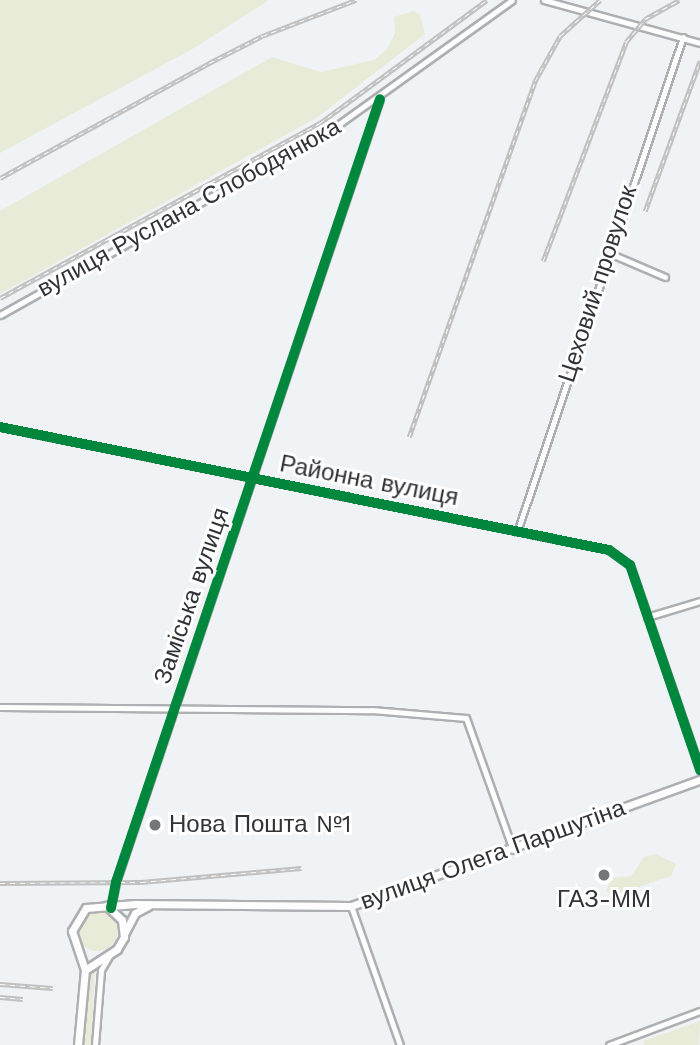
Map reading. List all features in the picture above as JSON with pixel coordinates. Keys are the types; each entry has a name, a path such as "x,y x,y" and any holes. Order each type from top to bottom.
{"street":[{"name":"вулиця Руслана Слободянюка","path":"0,314 288,156 380,99 512,0"},
{"path":"544,0 700,43"},
{"name":"Цеховий провулок","path":"517,532 682,37"},
{"name":"Заміська вулиця","path":"108,906 255,480 380,99"},
{"path":"609,253 665,277"},
{"name":"Районна вулиця","path":"0,427 596,546 620,555 630,565 647,617"},
{"path":"700,601 647,617 700,770"},
{"path":"0,707 174,712 372,710 467,718 513,849"},
{"name":"вулиця Олега Паршутіна","path":"108,906 351,906 700,780"},
{"path":"95,1045 101,970 117,949 135,913 156,904"},
{"path":"79,1045 85,970 72,931 79,914 108,906 122,920 124,937"},
{"path":"351,906 400,1045"},
{"path":"77,946 89,955 105,956"},
{"path":"85,970 117,949"},
{"path":"609,1045 700,1011"}],"green space":[{"path":"0,0 269,0 196,47 0,153"},
{"path":"413,11 420,14 425,34 318,117 0,294 0,211 272,57 321,72 374,60 387,49 395,33 394,17"},
{"path":"656,854 676,864 671,876 613,896 606,891 612,878 631,876 644,857"},
{"path":"97,909 112,915 118,930 112,945 97,951 82,945 76,930 82,915"},
{"path":"95,965 92,1045 81,1045 87,971"},
{"path":"700,1021 699,1045 644,1045 643,1041"}],"railway":[{"path":"0,178 262,36 356,0"},
{"path":"0,298 320,123 487,0"},
{"path":"409,437 535,81 560,36 600,0"},
{"path":"543,261 626,42 645,19 679,0"},
{"path":"645,211 700,61"},
{"path":"0,883 141,882 301,868"},
{"path":"0,984 53,988"},
{"path":"0,997 23,999"}],"cycle path":[{"path":"111,908 116,882 380,99"},
{"path":"0,427 609,550 630,565 700,770"}],"place":[{"name":"Нова Пошта №1","path":"155,825"},
{"name":"ГАЗ-ММ","path":"604,875"}]}
